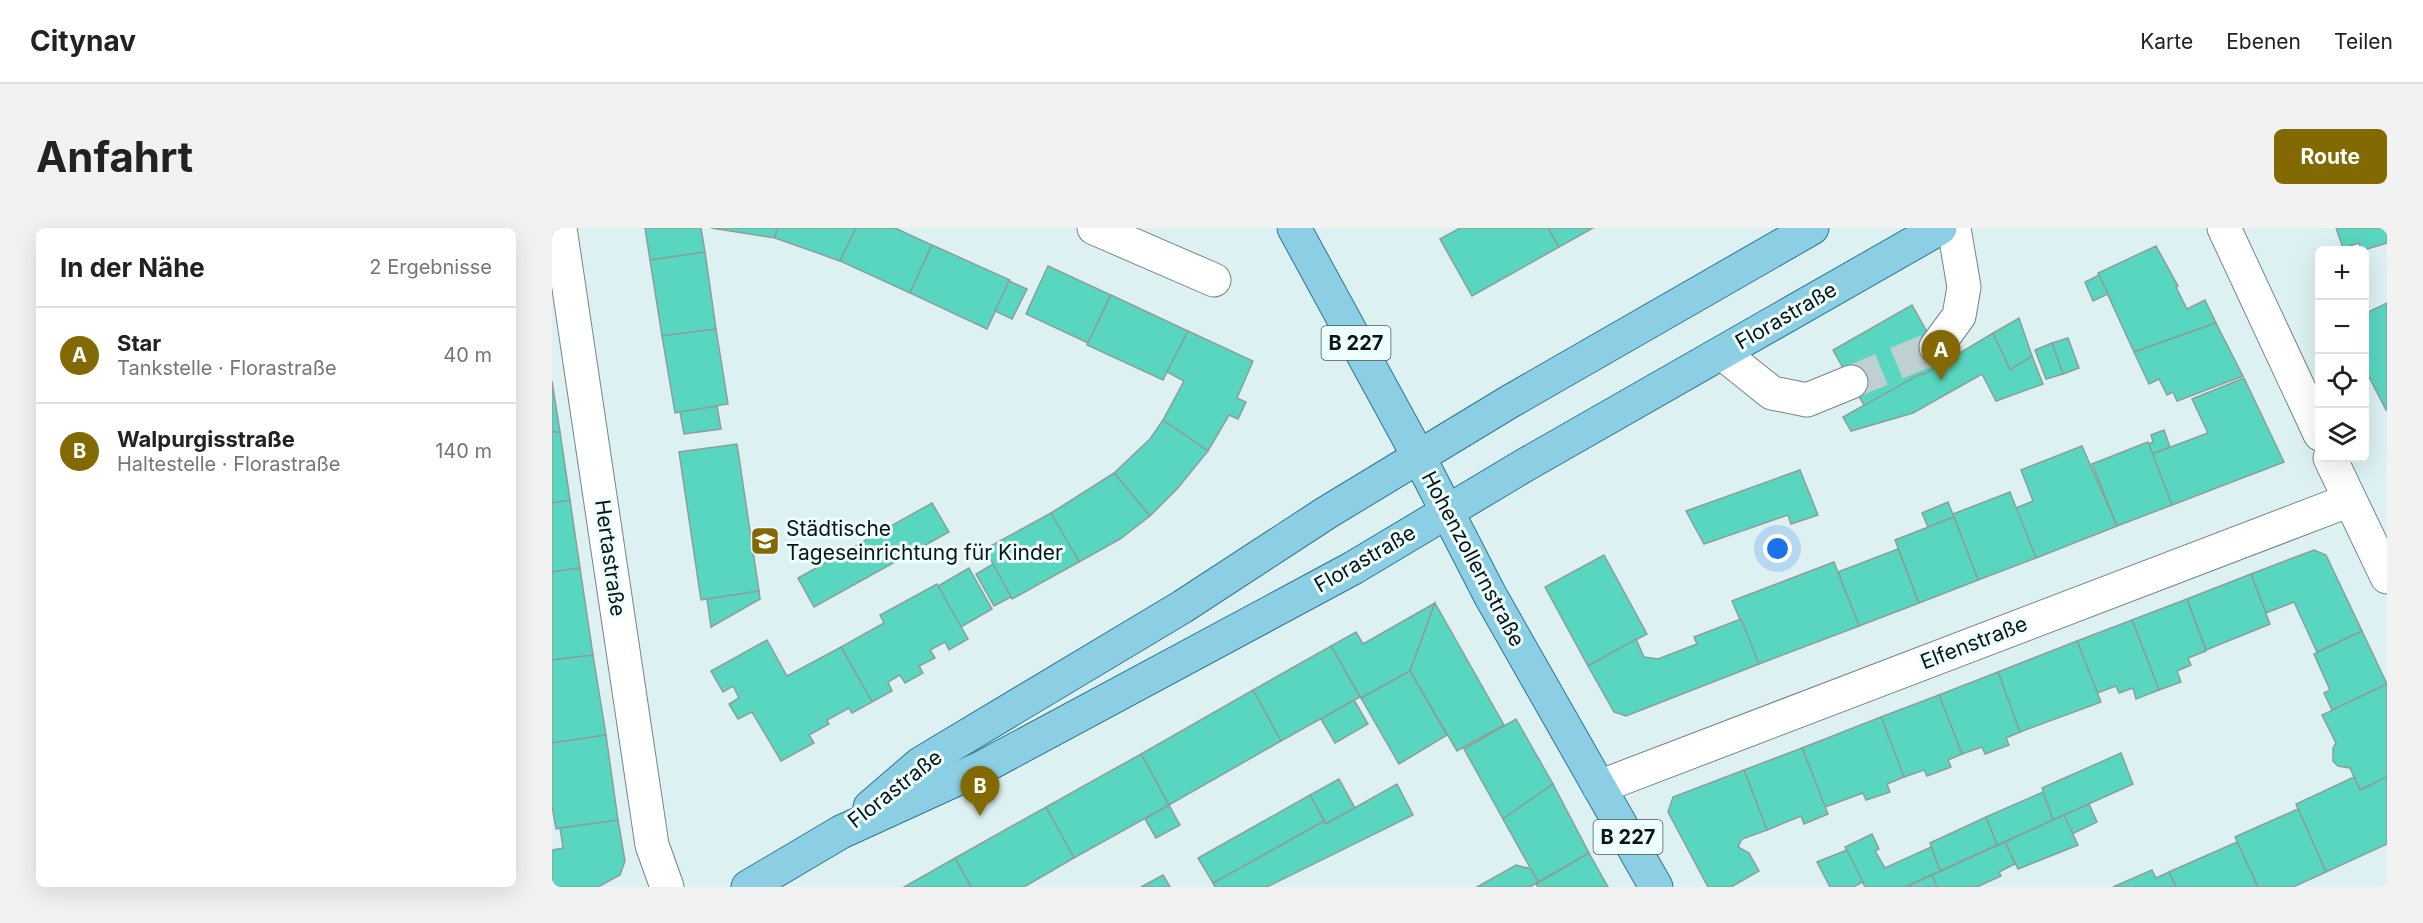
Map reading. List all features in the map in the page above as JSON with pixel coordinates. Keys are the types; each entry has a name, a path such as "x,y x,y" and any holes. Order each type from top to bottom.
{"main road":[{"name":"Hohenzollernstraße","path":"1294,228 1419,457 1490,595 1656,887"},
{"name":"Florastraße","path":"841,832 920,764 1182,607 1326,513 1509,402 1812,228"},
{"name":"Florastraße","path":"748,887 841,832 981,768 1353,568 1447,511 1940,228"}],"street":[{"name":"Hertastraße","path":"560,228 652,845 667,887"},
{"path":"1094,228 1214,280"},
{"path":"1936,347 1959,316 1964,287 1954,228"},
{"path":"2224,228 2315,425"},
{"path":"1722,353 1772,393 1806,400 1851,382"},
{"path":"2332,462 2387,577"},
{"name":"Elfenstraße","path":"1599,787 2350,500"}],"building":[{"path":"645,228 701,228 705,252 650,260"},
{"path":"711,228 777,228 775,238"},
{"path":"777,228 856,228 840,261 775,238"},
{"path":"856,228 895,228 932,245 910,293 840,261"},
{"path":"1460,228 1548,228 1559,247 1472,296 1440,239"},
{"path":"1548,228 1593,228 1559,247"},
{"path":"2336,228 2387,228 2387,243 2369,248 2369,246 2360,246 2359,243 2342,246"},
{"path":"932,245 1010,280 987,329 910,293"},
{"path":"2156,246 2178,286 2176,287 2187,309 2205,300 2216,323 2134,352 2098,273"},
{"path":"705,252 716,329 662,336 650,260"},
{"path":"1048,266 1111,295 1088,343 1026,314"},
{"path":"2099,275 2108,294 2093,301 2085,282"},
{"path":"1009,281 1027,289 1012,319 995,311"},
{"path":"1111,295 1188,331 1163,380 1087,345"},
{"path":"2387,303 2387,410 2369,377 2369,312"},
{"path":"1912,305 1949,371 1870,416 1833,350"},
{"path":"2019,318 2032,356 2010,370 1993,333"},
{"path":"2216,323 2243,376 2177,401 2173,392 2167,395 2159,379 2149,384 2134,352"},
{"path":"716,329 728,404 675,413 662,336"},
{"path":"1188,331 1253,361 1237,398 1246,402 1238,419 1229,415 1208,451 1163,420 1184,381 1167,372"},
{"path":"1993,333 2010,370 2032,356 2043,384 1996,401 1982,374 1913,413 1851,431 1843,417 1922,373 1923,375"},
{"path":"2068,338 2079,368 2063,374 2052,343"},
{"path":"2052,343 2063,374 2046,379 2035,350"},
{"path":"2244,378 2284,462 2172,505 2152,454 2208,433 2192,399"},
{"path":"552,381 560,432 552,432"},
{"path":"717,406 721,429 684,434 680,412"},
{"path":"1163,420 1208,451 1177,489 1150,516 1114,473 1150,439"},
{"path":"2164,430 2170,447 2152,454 2149,444 2153,442 2151,435"},
{"path":"552,432 560,432 570,500 552,503"},
{"path":"2148,442 2172,505 2117,526 2092,464"},
{"path":"737,444 759,591 701,600 679,452"},
{"path":"2082,446 2117,526 2036,558 2016,508 2033,501 2021,470"},
{"path":"1800,470 1818,515 1791,524 1788,515 1704,544 1686,511"},
{"path":"1114,473 1150,516 1120,539 1079,562 1051,513"},
{"path":"2010,492 2036,558 1978,580 1953,514"},
{"path":"570,500 580,568 552,572 552,503"},
{"path":"1948,502 1954,517 1928,527 1922,513"},
{"path":"932,503 949,532 814,607 798,578"},
{"path":"1051,513 1079,562 1012,599 985,549"},
{"path":"1954,517 1978,580 1919,603 1895,540"},
{"path":"1898,549 1919,603 1859,626 1838,572"},
{"path":"2314,550 2326,555 2362,631 2317,652 2294,602 2266,613 2251,574"},
{"path":"1604,555 1647,634 1588,666 1545,587"},
{"path":"1834,562 1859,626 1759,664 1732,601"},
{"path":"993,564 1011,597 994,606 976,574"},
{"path":"580,568 593,655 552,660 552,572"},
{"path":"969,568 992,609 961,627 938,586"},
{"path":"2251,574 2270,624 2206,650 2187,599"},
{"path":"937,584 968,639 949,650 945,642 930,650 935,658 919,666 923,673 905,683 900,675 888,682 892,691 872,702 841,647 884,623 880,615"},
{"path":"759,591 760,599 711,627 707,599"},
{"path":"2187,599 2206,651 2188,658 2191,665 2177,671 2181,682 2159,690 2132,620"},
{"path":"1435,603 1410,671 1361,698 1331,646 1356,632 1363,644"},
{"path":"1435,603 1504,725 1457,751 1410,671"},
{"path":"1741,619 1759,664 1626,716 1614,712 1588,666 1636,639 1644,657 1658,659 1697,644 1694,637"},
{"path":"2132,620 2159,690 2136,699 2133,688 2119,693 2116,686 2097,693 2077,641"},
{"path":"2362,631 2387,684 2332,710 2324,693 2330,690 2314,654"},
{"path":"767,640 787,676 841,647 872,702 852,713 849,708 827,720 829,724 809,735 814,743 781,761 752,712 738,719 729,704 739,698 733,686 723,692 711,671"},
{"path":"2077,641 2101,702 2020,732 1998,672"},
{"path":"1331,646 1360,697 1281,741 1253,690"},
{"path":"593,655 606,735 552,743 552,660"},
{"path":"1410,671 1447,735 1399,764 1361,698"},
{"path":"1998,672 2020,732 2006,738 2009,745 1985,754 1982,747 1962,754 1939,695"},
{"path":"2387,684 2387,777 2360,790 2350,768 2338,766 2333,761 2333,748 2336,743 2322,715"},
{"path":"1253,690 1281,741 1169,805 1141,754"},
{"path":"1939,695 1962,754 1948,760 1951,767 1927,776 1924,770 1904,777 1881,717"},
{"path":"1354,700 1368,724 1335,743 1321,719"},
{"path":"1881,717 1904,777 1887,784 1890,792 1866,800 1863,793 1825,807 1802,748"},
{"path":"1516,719 1553,784 1503,819 1464,749"},
{"path":"606,735 618,820 556,829 552,806 552,743"},
{"path":"1802,748 1828,814 1804,824 1801,816 1767,830 1744,770"},
{"path":"2121,753 2133,784 2053,820 2042,788"},
{"path":"1141,754 1169,805 1074,858 1046,807"},
{"path":"1744,770 1767,830 1742,839 1738,847 1749,853 1759,871 1731,887 1708,887 1668,812 1673,797"},
{"path":"2354,777 2360,790 2387,777 2387,844 2326,872 2296,804"},
{"path":"1339,779 1355,808 1326,824 1310,795"},
{"path":"1397,784 1413,815 1267,887 1215,887 1213,883 1324,821 1326,824"},
{"path":"1553,784 1589,853 1538,882 1503,819"},
{"path":"2043,792 2053,820 1997,845 1986,817"},
{"path":"1310,795 1324,821 1213,883 1198,858"},
{"path":"2089,804 2097,822 2072,834 2064,815"},
{"path":"1169,805 1180,825 1156,838 1145,819"},
{"path":"1046,807 1074,858 1024,887 971,887 955,858"},
{"path":"2298,809 2326,872 2293,887 2258,887 2235,837"},
{"path":"2064,815 2078,845 2018,869 2005,842"},
{"path":"1986,817 1997,845 1940,871 1930,843"},
{"path":"618,820 625,861 620,875 598,887 552,887 552,850 563,848 560,828"},
{"path":"1872,834 1879,849 1875,851 1885,868 1931,847 1940,871 1905,887 1865,887 1845,847"},
{"path":"2005,842 2015,864 1999,872 2001,876 1977,887 1937,887 1932,875"},
{"path":"2237,842 2258,887 2176,887 2169,872"},
{"path":"1847,850 1863,882 1853,887 1830,887 1817,862"},
{"path":"1589,853 1608,887 1538,887 1536,884"},
{"path":"955,858 971,887 904,887"},
{"path":"1516,865 1531,869 1538,882 1530,887 1477,887"},
{"path":"2152,870 2156,878 2169,872 2176,887 2113,887"},
{"path":"1163,875 1170,887 1141,887"},
{"path":"1932,875 1937,887 1906,887"}],"tunnel":[{"path":"1851,382 1936,347"}],"place":[{"name":"Star","path":"1941,380"},
{"name":"Städtische Tageseinrichtung für Kinder","path":"765,541"},
{"name":"Walpurgisstraße","path":"980,816"}]}
